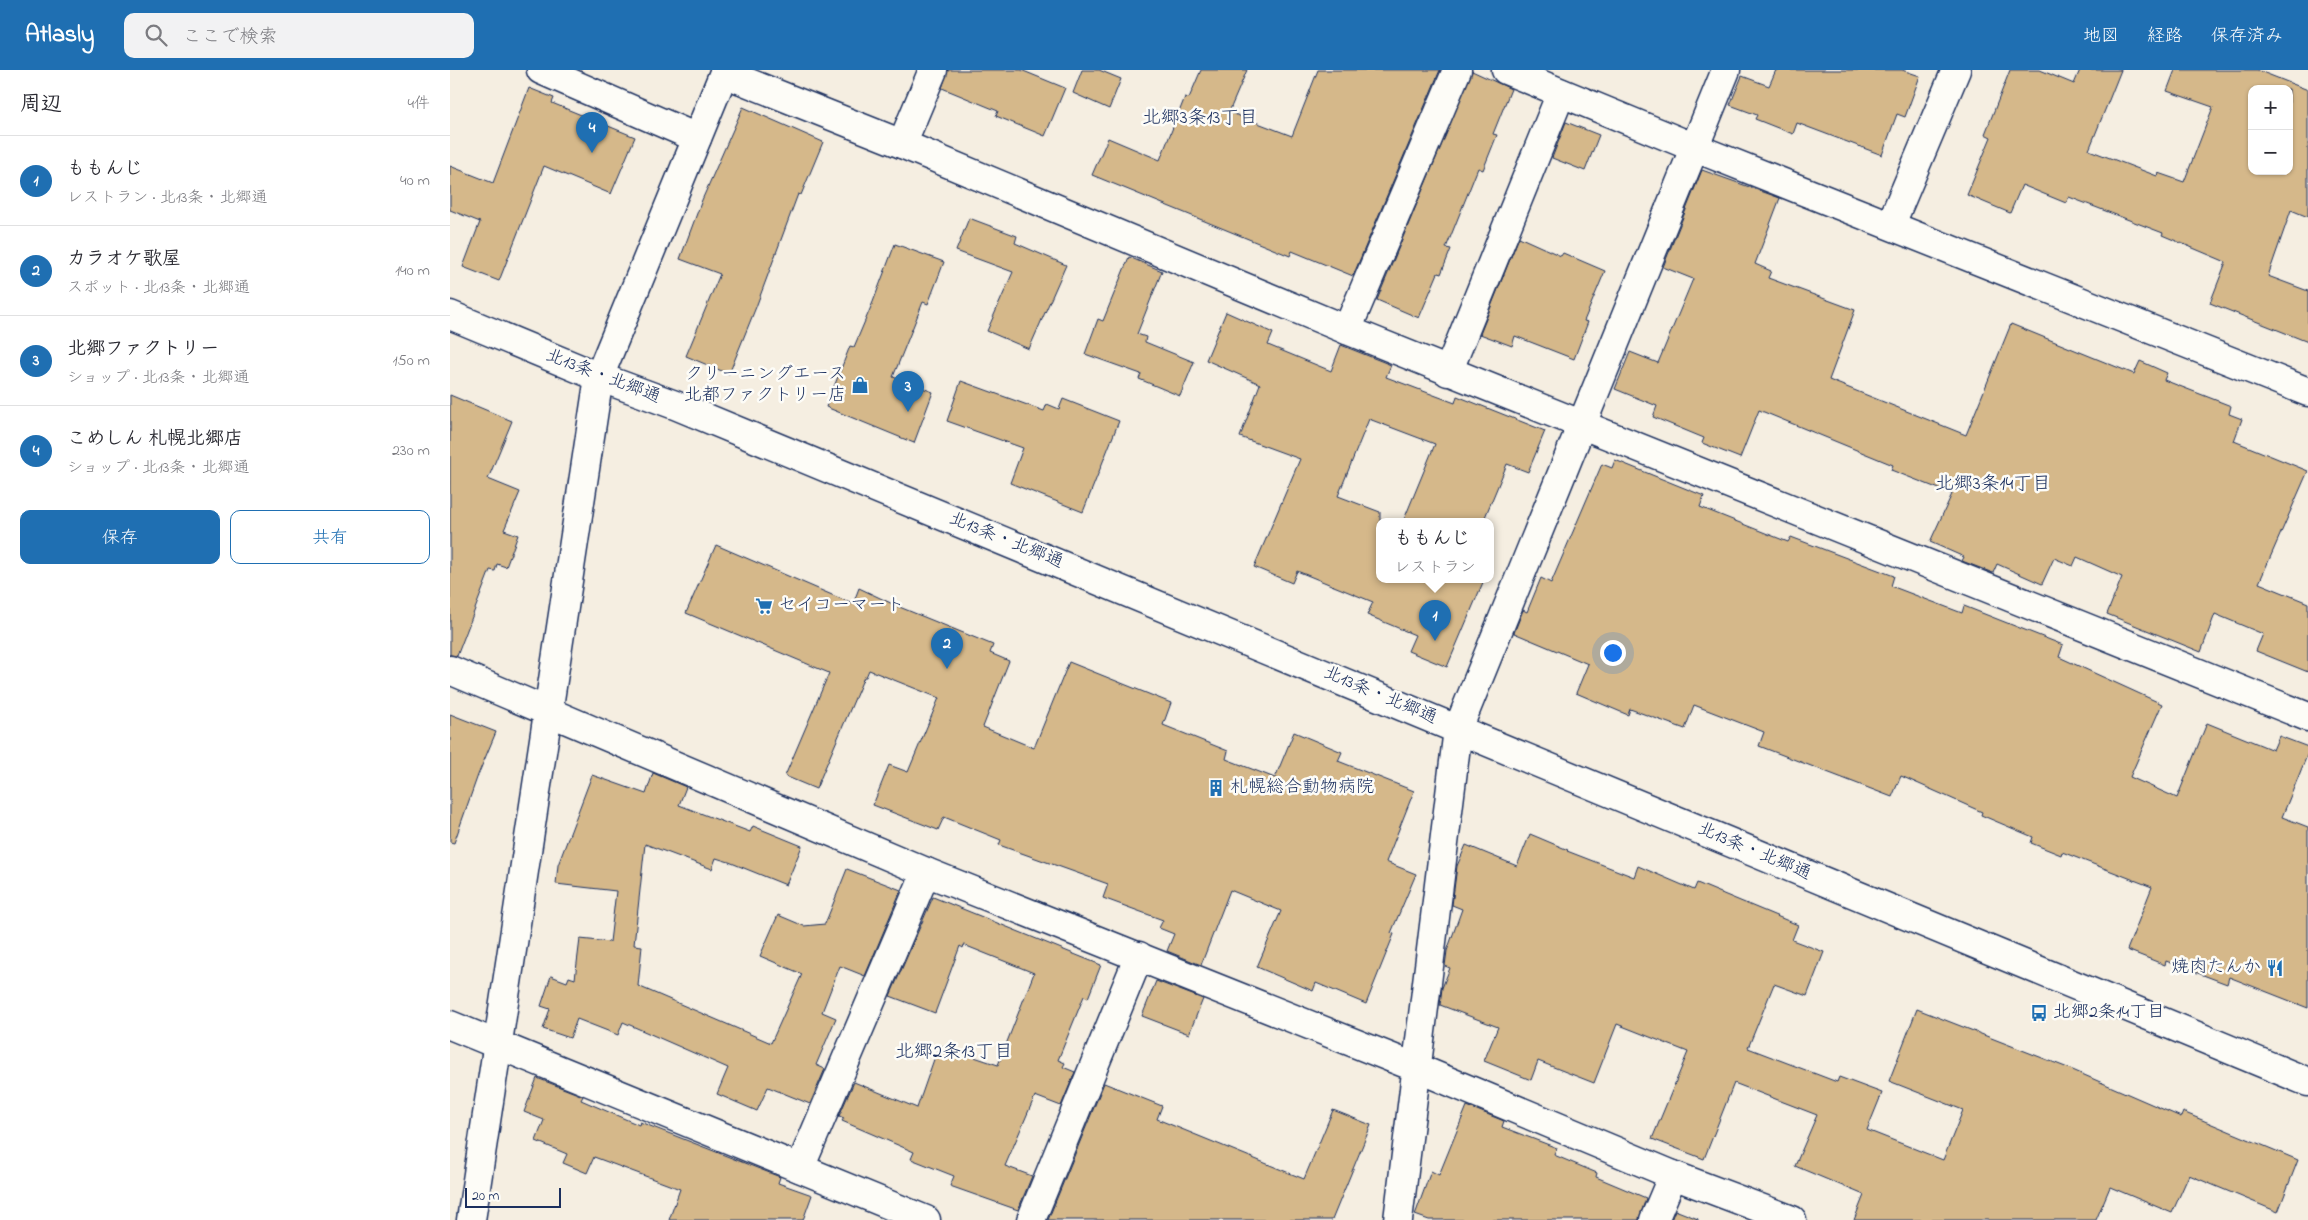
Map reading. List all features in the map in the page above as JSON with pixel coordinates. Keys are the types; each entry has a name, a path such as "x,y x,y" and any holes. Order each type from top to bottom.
{"street":[{"path":"541,70 697,138"},
{"path":"902,144 933,70"},
{"path":"1347,330 1457,70"},
{"path":"1506,70 1693,147 2308,392"},
{"path":"1398,1220 1458,729 1693,147 1726,70"},
{"path":"1890,224 1956,70"},
{"path":"471,1220 599,376 724,71 1448,372 2308,717"},
{"path":"1448,372 1561,93"},
{"name":"北13条・北郷通","path":"450,315 675,405 2308,1082"},
{"path":"450,670 926,872 1416,1068 1673,1175 1792,1220"},
{"path":"800,1168 926,872"},
{"path":"1031,1220 1139,956"},
{"path":"450,1025 926,1220"},
{"path":"1654,1220 1673,1175"}],"building":[{"path":"948,70 1021,70 1065,88 1045,136 996,116 998,111 942,88"},
{"path":"1082,70 1099,70 1121,79 1109,109 1073,93"},
{"path":"1201,70 1247,70 1229,112 1292,136 1318,70 1440,70 1353,276 1292,251 1290,256 1092,175 1108,138 1160,160 1185,97 1189,98"},
{"path":"1776,70 1902,70 1920,76 1905,117 1897,114 1882,155 1797,123 1793,134 1755,119 1757,115 1730,105 1742,76 1769,86"},
{"path":"2010,70 2040,70 2074,84 2080,70 2121,70 2089,150 2157,176 2158,173 2184,182 2213,107 2167,91 2175,70 2257,70 2308,90 2308,217 2291,210 2268,276 2308,291 2308,342 2210,303 2226,262 2162,235 2163,233 2069,197 2066,203 2022,185 2010,213 1967,195 1991,137 1985,134"},
{"path":"1472,71 1511,89 1493,134 1497,135 1483,170 1478,168 1446,248 1451,249 1441,274 1438,273 1419,318 1377,300"},
{"path":"529,88 554,98 552,103 635,137 611,194 544,166 499,281 463,267 480,222 450,210 450,166 493,183"},
{"path":"743,107 823,142 801,195 798,194 729,374 686,356 720,274 680,259 702,200"},
{"path":"1566,122 1599,135 1585,171 1552,158"},
{"path":"1702,170 1780,198 1755,264 1771,271 1768,278 1855,310 1829,380 1966,435 2011,324 2134,374 2140,361 2167,373 2164,380 2231,406 2229,414 2242,419 2234,441 2308,471 2259,583 2308,603 2308,672 2256,651 2263,634 2215,614 2201,652 2107,614 2122,577 2077,557 2073,566 2054,558 2042,584 1997,564 1993,573 1962,561 1964,557 1930,542 1952,494 1891,470 1893,465 1759,410 1740,458 1702,443 1704,438 1653,417 1657,406 1615,389 1630,352 1658,363 1693,279 1663,267"},
{"path":"969,218 1017,236 1015,243 1066,265 1029,349 987,331 1013,272 956,251"},
{"path":"1519,237 1561,256 1563,253 1605,271 1584,321 1588,322 1574,359 1515,336 1512,346 1480,334"},
{"path":"895,244 944,262 928,304 923,302 893,377 933,392 914,443 826,407 850,346 854,347"},
{"path":"1129,257 1162,271 1137,334 1146,337 1145,342 1194,362 1180,396 1139,379 1141,374 1085,354 1098,319 1103,321"},
{"path":"1226,312 1273,333 1268,345 1331,371 1341,345 1391,365 1386,377 1455,403 1457,396 1545,431 1528,472 1507,464 1485,518 1405,518 1435,444 1369,419 1338,496 1380,512 1380,518 1376,518 1376,583 1483,583 1447,667 1408,651 1415,635 1367,615 1373,602 1297,571 1292,583 1254,567 1300,459 1240,437 1260,384 1206,360"},
{"path":"961,381 1044,411 1047,404 1059,409 1063,399 1119,421 1083,512 1010,483 1023,448 947,421"},
{"path":"450,395 512,421 488,479 520,492 504,530 518,535 506,567 497,564 495,571 490,570 457,656 450,655"},
{"path":"1615,460 1704,496 1700,507 1788,542 1791,537 1894,576 1891,586 1962,613 1964,606 2063,645 2059,657 2162,704 2130,777 2177,798 2207,723 2273,750 2279,736 2308,747 2308,753 2282,817 2308,827 2308,1008 2229,977 2227,984 2166,961 2165,965 2127,950 2152,887 2062,852 2061,855 2031,843 2033,837 1981,815 1982,812 1901,776 1892,797 1759,746 1764,732 1694,705 1685,729 1630,709 1628,715 1576,693 1588,664 1514,633 1523,610 1527,612 1541,578 1551,583 1602,464 1612,468"},
{"path":"716,545 853,604 859,588 897,606 993,645 990,653 1009,661 983,727 1034,748 1069,662 1171,703 1163,725 1228,751 1226,759 1275,778 1294,732 1342,752 1338,761 1414,791 1386,862 1416,874 1391,933 1394,934 1366,1004 1316,983 1313,991 1257,967 1281,911 1230,890 1201,965 1167,951 1174,934 1159,928 1163,920 1103,898 1108,884 999,845 1001,840 944,817 938,830 873,805 889,765 908,772 939,698 869,670 866,677 864,677 816,789 785,776 829,673 686,613"},
{"path":"450,714 496,732 478,775 454,843 450,842"},
{"path":"653,773 686,787 679,805 750,832 753,826 802,846 786,885 716,858 712,869 645,844 634,945 642,946 638,986 771,1043 802,974 760,956 778,915 804,926 825,924 847,869 901,890 865,976 840,966 822,1012 836,1018 816,1065 825,1069 810,1104 768,1087 757,1111 717,1094 728,1068 623,1022 618,1035 577,1019 570,1038 543,1029 550,1009 541,1006 551,976 567,982 569,977 575,979 580,939 610,942 616,891 556,884 558,865 592,775 646,794"},
{"path":"1530,834 1567,851 1634,877 1638,866 1694,890 1697,883 1798,925 1792,940 1824,952 1807,996 1774,984 1748,1048 1837,1082 1839,1077 1882,1093 1867,1130 1943,1160 1963,1110 1889,1081 1917,1009 2068,1068 2181,1117 2183,1112 2298,1160 2278,1212 2189,1175 2172,1213 2110,1187 2096,1220 1854,1220 1864,1195 1795,1166 1817,1115 1734,1083 1704,1159 1652,1139 1688,1052 1617,1024 1594,1083 1538,1061 1531,1080 1484,1061 1498,1027 1440,1005 1442,988 1450,968 1445,966 1447,951 1462,909 1452,905 1457,866 1466,845 1517,866"},
{"path":"933,897 1101,965 1088,998 1084,996 1058,1060 1065,1063 1063,1067 1075,1072 1061,1106 1035,1096 1005,1166 1032,1176 1018,1210 950,1186 954,1176 911,1159 914,1152 842,1121 844,1118 839,1116 854,1082 917,1108 939,1045 998,1065 1034,973 964,945 963,948 960,946 935,1013 890,996"},
{"path":"1156,981 1203,999 1189,1034 1142,1016"},
{"path":"537,1078 583,1096 581,1100 639,1125 640,1122 780,1177 778,1183 812,1195 803,1220 669,1220 680,1189 594,1157 587,1173 563,1163 567,1154 536,1141 544,1120 524,1112"},
{"path":"1104,1083 1162,1106 1157,1119 1304,1179 1333,1110 1371,1125 1332,1220 1048,1220"},
{"path":"1467,1106 1504,1121 1502,1127 1557,1148 1554,1155 1597,1173 1596,1177 1646,1198 1639,1220 1429,1220 1415,1215 1431,1171 1439,1175"},
{"path":"1675,1210 1698,1219 1698,1220 1671,1220"}],"place":[{"name":"こめしん 札幌北郷店","path":"592,153"},
{"name":"クリーニングエース 北都ファクトリー店","path":"860,385"},
{"name":"北郷ファクトリー","path":"908,412"},
{"name":"セイコーマート","path":"764,606"},
{"name":"ももんじ","path":"1435,641"},
{"name":"カラオケ歌屋","path":"947,669"},
{"name":"札幌総合動物病院","path":"1216,788"},
{"name":"焼肉たんか","path":"2275,968"},
{"name":"北郷2条14丁目","path":"2039,1013"}],"district":[{"name":"北郷3条13丁目","path":"1200,118"},
{"name":"北郷3条14丁目","path":"1993,484"},
{"name":"北郷2条13丁目","path":"954,1052"}]}
